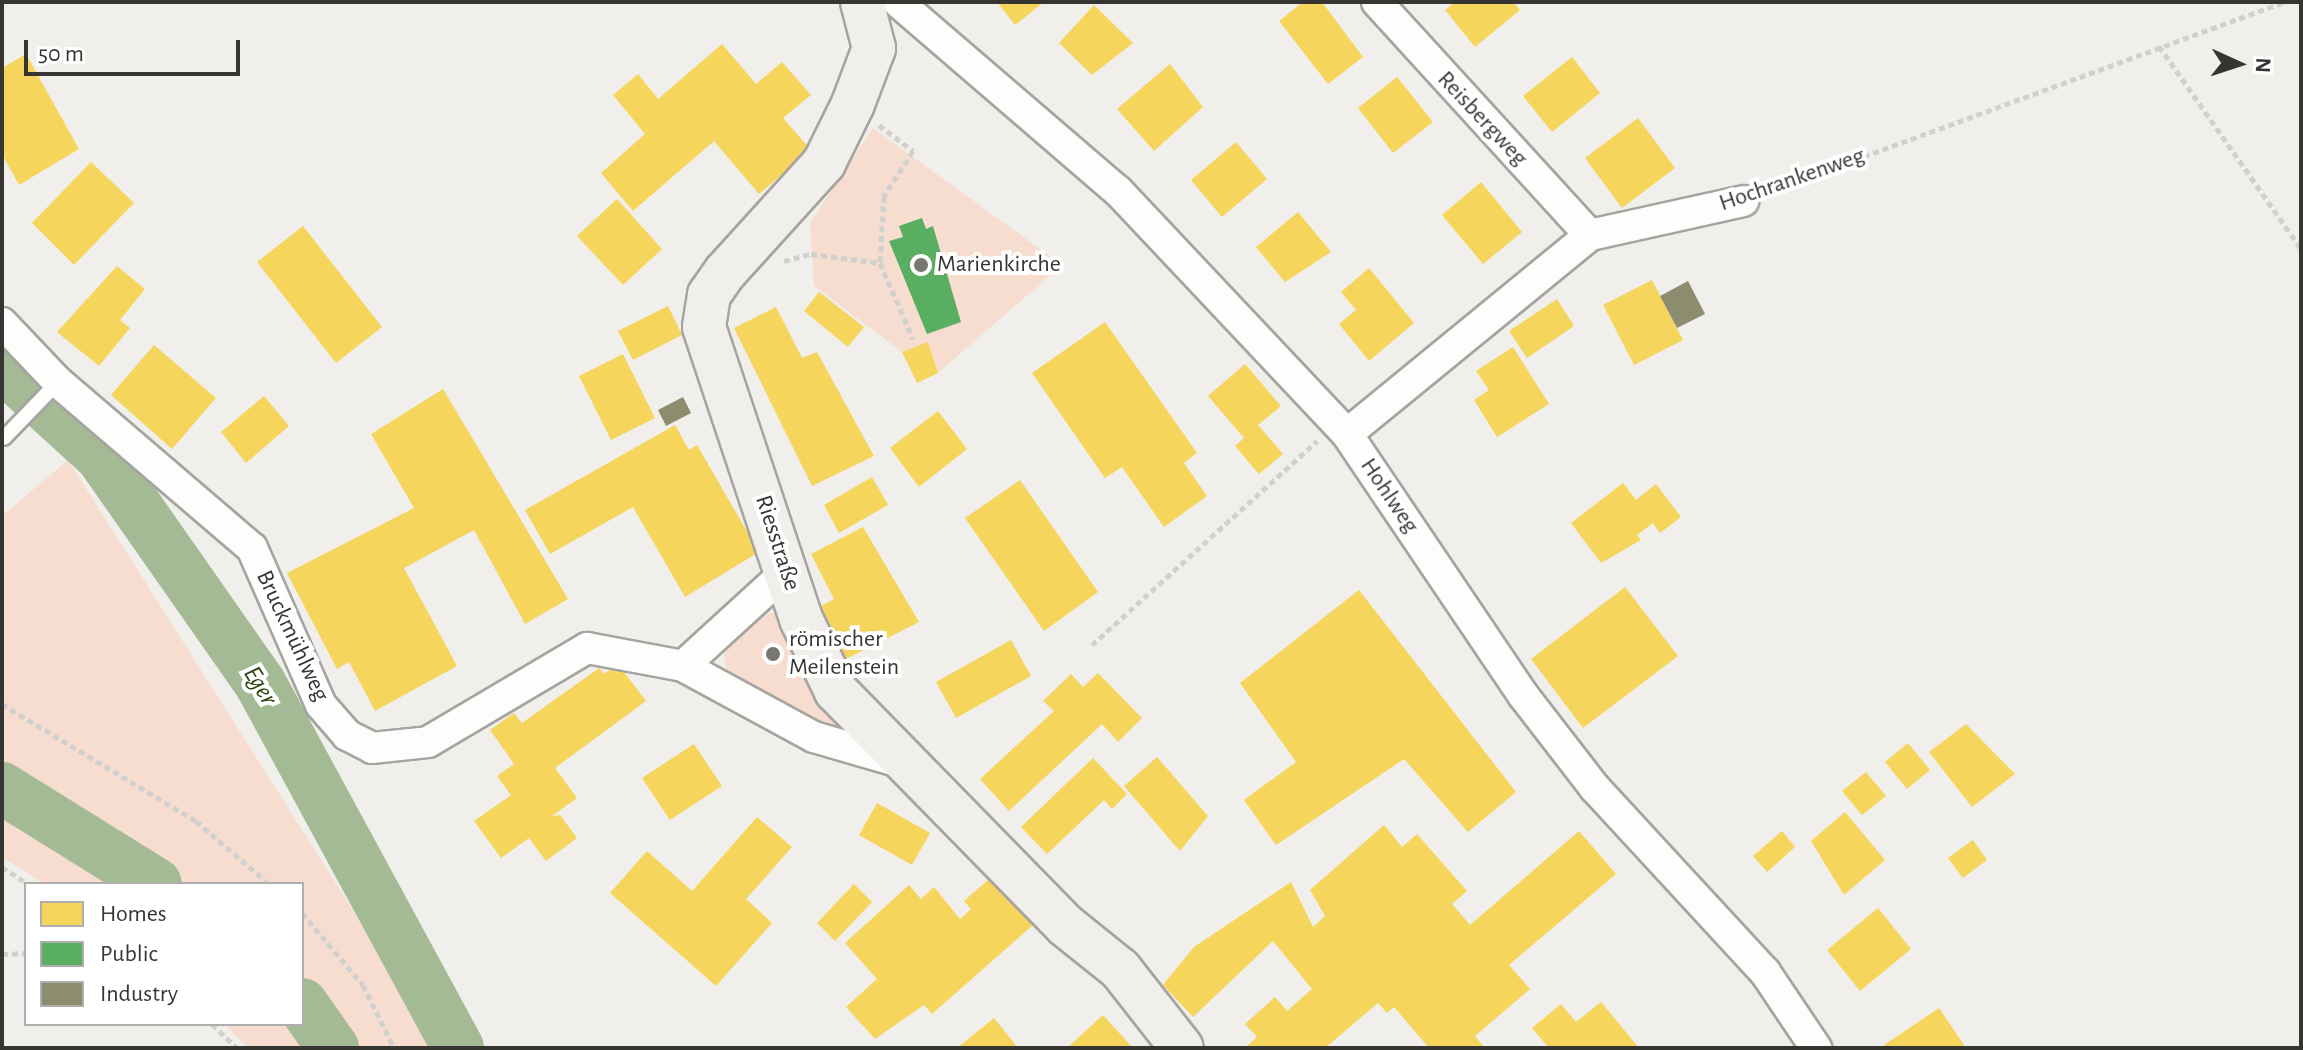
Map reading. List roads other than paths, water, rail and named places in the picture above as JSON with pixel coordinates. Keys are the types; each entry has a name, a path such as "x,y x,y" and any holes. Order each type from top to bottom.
{"street":[{"name":"Reisbergweg","path":"1377,2 1590,235"},
{"name":"Riesstraße","path":"880,5 874,48 853,104 824,163 725,272 709,295 704,327 786,572 836,691 912,765 1065,925 1120,969 1182,1048"},
{"name":"Hohlweg","path":"880,5 1118,191 1347,434 1523,695 1595,788 1765,972 1816,1048"},
{"name":"Hochrankenweg","path":"1347,434 1590,235 1743,201"},
{"name":"Bruckmühlweg","path":"2,323 58,382 252,548 321,705 347,735 372,748 428,742 587,648 683,666 814,737 912,765"},
{"path":"683,666 786,572"}],"lane":[{"path":"4,438 58,382"}],"waterway":[{"name":"Eger","path":"2,366 101,456 260,683 458,1048"},
{"name":"Eger","path":"2,788 153,882"},
{"name":"Eger","path":"304,1007 333,1048"}],"place":[{"name":"Marienkirche","path":"921,265"},
{"name":"römischer Meilenstein","path":"773,654"}]}
